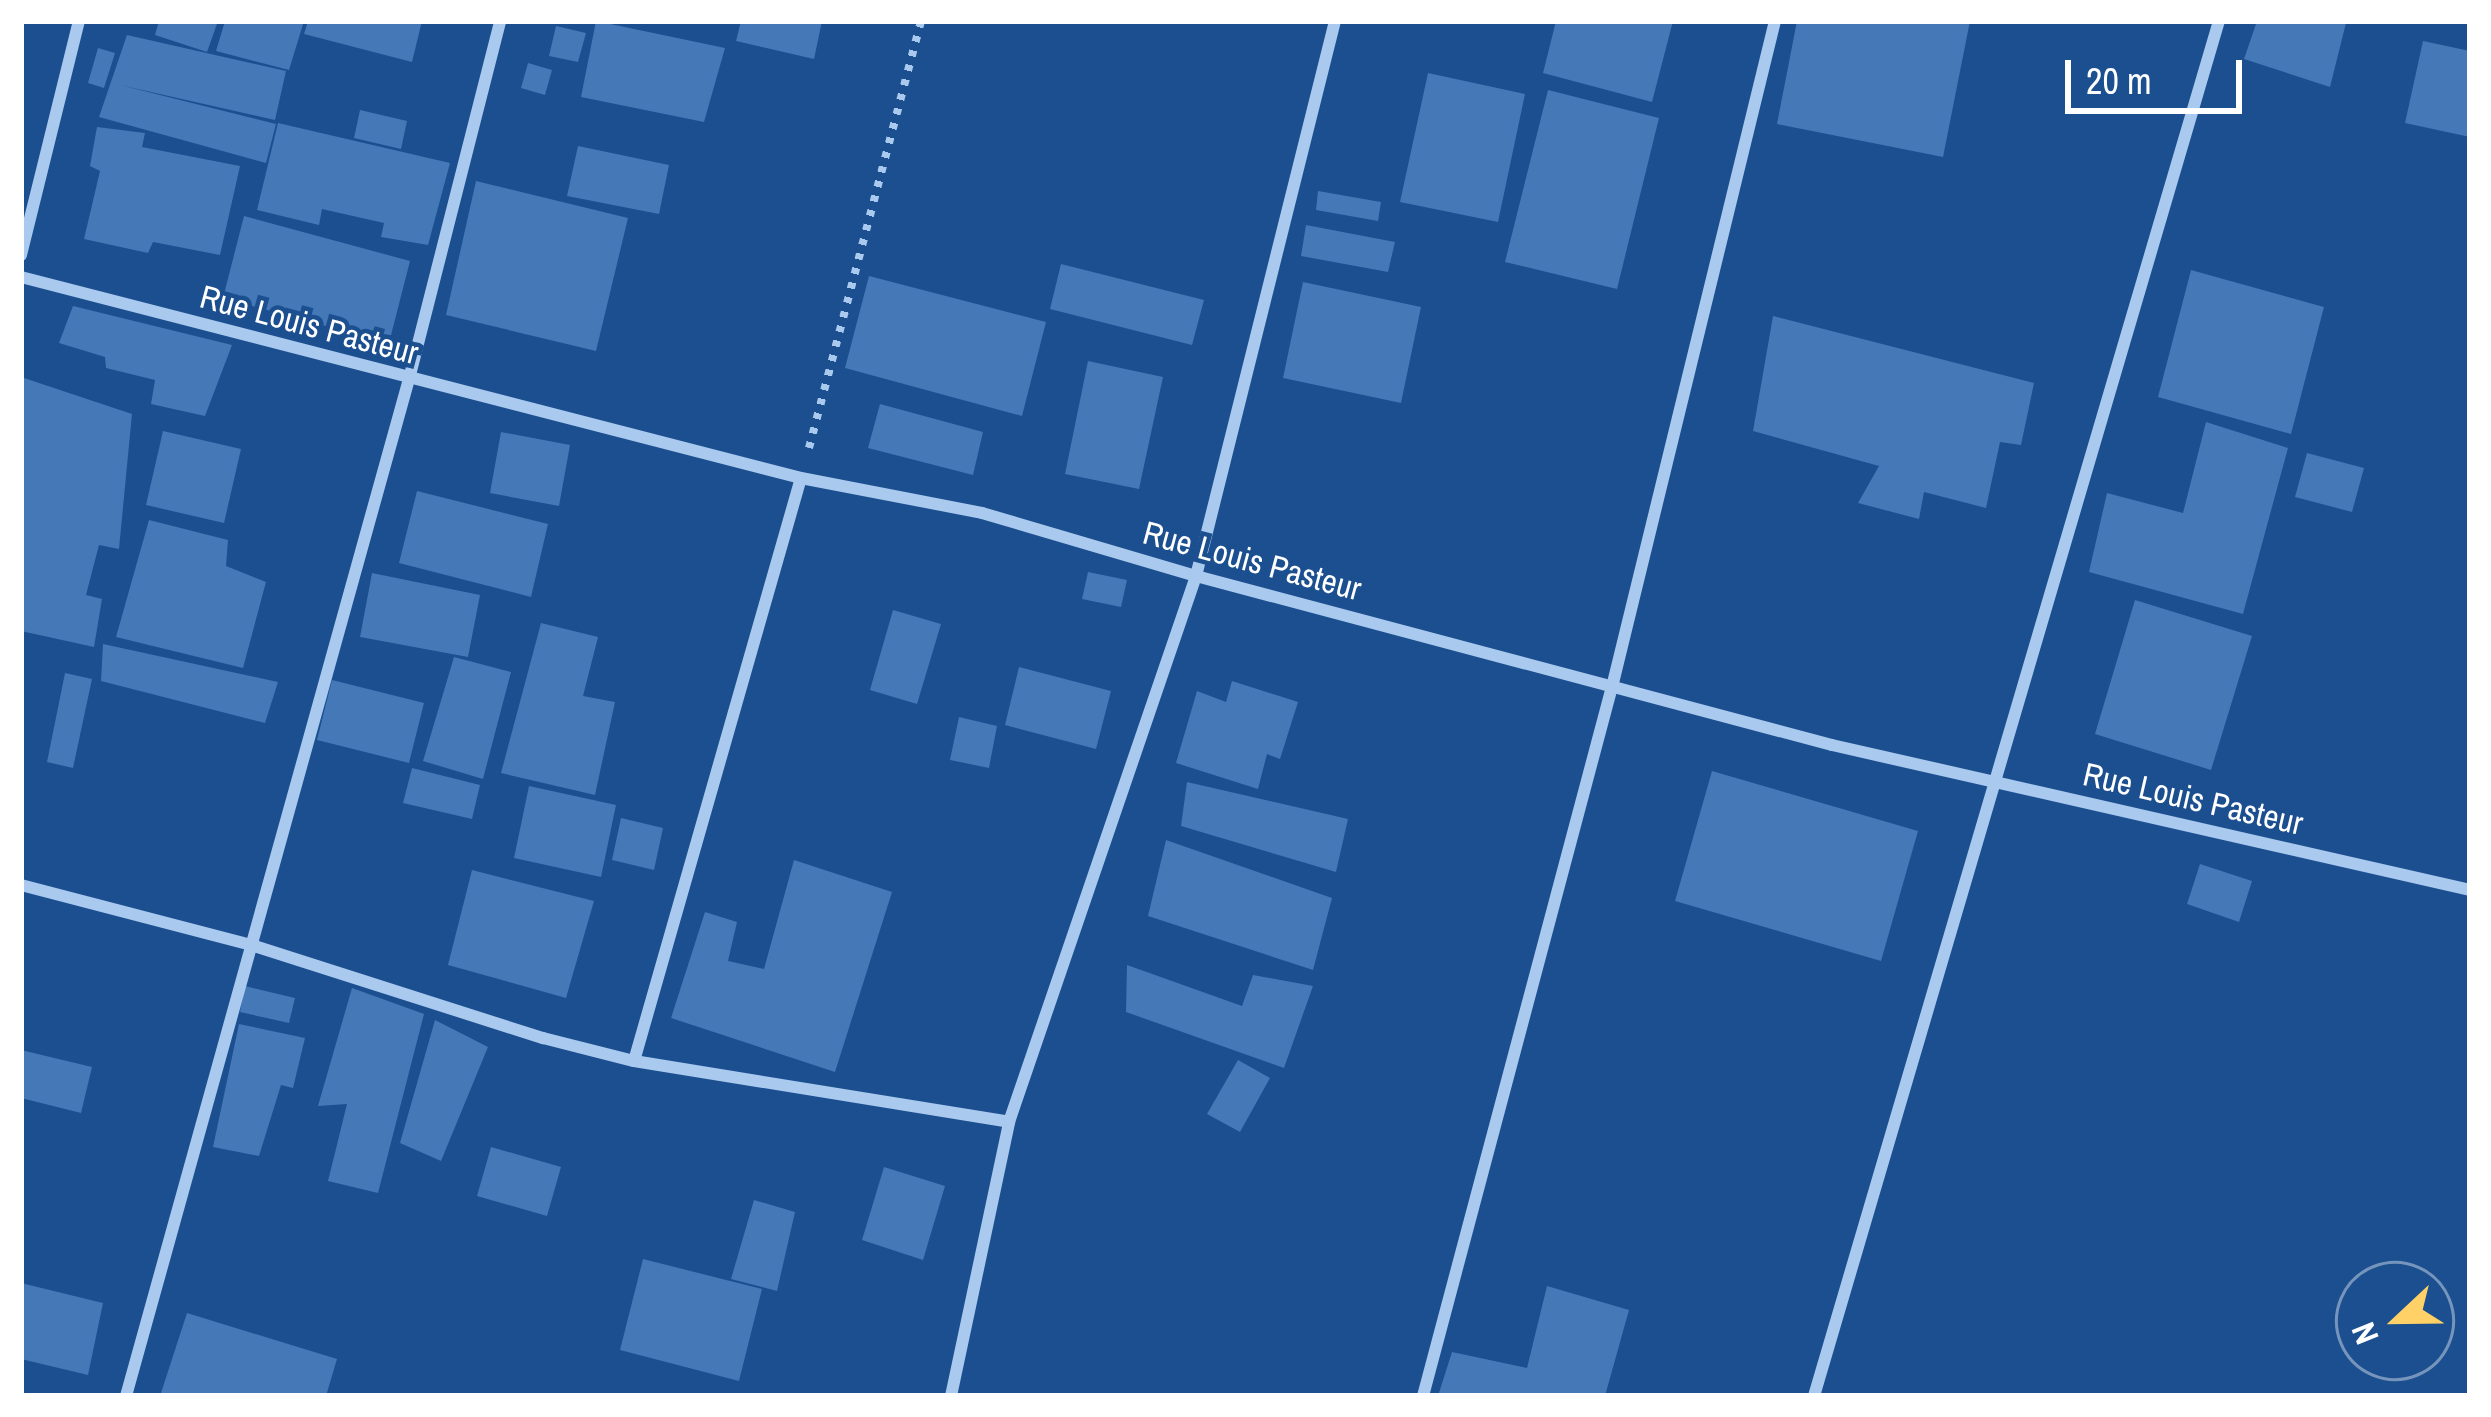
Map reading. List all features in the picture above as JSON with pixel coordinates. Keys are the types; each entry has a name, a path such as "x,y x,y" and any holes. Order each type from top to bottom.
{"street":[{"path":"21,255 79,21"},
{"path":"126,1396 248,944 409,379 500,21"},
{"path":"951,1396 1009,1122 1196,576 1335,21"},
{"path":"1423,1396 1613,683 1775,21"},
{"path":"1814,1396 2219,21"},
{"name":"Rue Louis Pasteur","path":"21,277 801,478 982,513 1196,576 1613,683 1832,745 2470,890"},
{"path":"634,1060 801,478"},
{"path":"21,885 248,944 543,1038 634,1060 1009,1122"}],"path":[{"path":"801,478 921,21"}],"building":[{"path":"159,21 218,21 207,52 155,35"},
{"path":"225,21 304,21 289,70 216,51"},
{"path":"308,21 422,21 412,62 304,34"},
{"path":"596,21 725,48 704,122 581,97"},
{"path":"741,21 822,21 814,59 736,41"},
{"path":"1556,21 1673,21 1652,102 1543,73"},
{"path":"1797,21 1970,21 1943,157 1777,124"},
{"path":"2257,21 2346,23 2330,87 2244,59"},
{"path":"556,26 586,33 578,62 549,56"},
{"path":"127,35 286,71 275,120 120,85 276,124 266,163 99,117"},
{"path":"2423,41 2470,51 2470,137 2405,123"},
{"path":"98,48 115,53 104,88 88,83"},
{"path":"528,63 552,70 545,95 521,88"},
{"path":"1428,73 1525,94 1498,222 1400,202"},
{"path":"1548,90 1659,118 1617,289 1505,262"},
{"path":"360,110 407,121 401,149 354,138"},
{"path":"278,123 450,163 428,245 381,237 384,223 322,209 319,225 257,210"},
{"path":"97,127 145,133 142,147 240,166 220,255 153,242 148,253 84,239 100,171 90,166"},
{"path":"578,146 669,165 659,214 567,196"},
{"path":"476,181 628,218 596,351 446,315"},
{"path":"1318,191 1381,202 1378,221 1316,210"},
{"path":"244,216 410,261 389,343 223,298"},
{"path":"1306,225 1395,242 1388,272 1301,256"},
{"path":"1061,264 1204,300 1192,345 1050,309"},
{"path":"2191,270 2324,307 2291,434 2158,397"},
{"path":"869,276 1046,322 1022,416 845,368"},
{"path":"1303,282 1421,307 1401,403 1283,378"},
{"path":"73,306 232,345 205,416 151,404 155,380 106,368 105,357 59,343"},
{"path":"1773,316 2034,383 2021,445 2000,442 1986,508 1924,492 1919,519 1858,503 1879,466 1753,431"},
{"path":"1088,361 1163,377 1139,489 1065,474"},
{"path":"21,377 132,414 119,549 99,545 86,595 102,599 94,647 21,631"},
{"path":"880,404 983,432 973,475 868,448"},
{"path":"2206,422 2288,448 2243,614 2089,572 2107,493 2183,513"},
{"path":"163,431 241,449 224,523 146,505"},
{"path":"501,432 570,445 559,506 490,493"},
{"path":"2307,453 2364,468 2352,512 2295,497"},
{"path":"417,491 548,524 531,597 399,563"},
{"path":"149,520 228,540 226,566 266,582 243,668 116,637"},
{"path":"1088,572 1127,580 1121,607 1082,599"},
{"path":"372,573 480,595 468,657 360,637"},
{"path":"2135,600 2252,636 2211,770 2095,734"},
{"path":"893,610 941,624 917,704 870,690"},
{"path":"541,623 598,637 583,696 615,702 595,795 501,773"},
{"path":"103,644 278,682 265,723 101,681"},
{"path":"454,657 511,672 483,779 423,761"},
{"path":"1019,667 1111,691 1096,749 1005,725"},
{"path":"65,673 92,679 73,768 47,762"},
{"path":"332,680 424,703 409,763 317,740"},
{"path":"1232,681 1298,702 1280,759 1267,754 1258,789 1176,763 1197,691 1226,702"},
{"path":"959,717 997,726 989,768 950,760"},
{"path":"412,768 480,785 472,819 403,803"},
{"path":"1712,771 1918,831 1881,961 1675,901"},
{"path":"1187,782 1348,819 1336,872 1181,826"},
{"path":"529,786 616,805 601,877 514,858"},
{"path":"621,818 663,828 654,870 612,860"},
{"path":"1166,840 1332,898 1313,970 1148,916"},
{"path":"794,860 892,892 835,1072 671,1018 705,912 737,922 728,961 764,969"},
{"path":"2200,864 2252,881 2239,922 2187,904"},
{"path":"472,870 594,901 566,998 448,965"},
{"path":"1127,965 1242,1006 1253,975 1313,986 1284,1068 1126,1012"},
{"path":"245,986 295,998 289,1023 240,1012"},
{"path":"352,988 424,1014 378,1193 328,1181 347,1104 318,1106"},
{"path":"435,1020 488,1047 441,1161 400,1143"},
{"path":"239,1024 305,1038 293,1088 281,1085 259,1156 213,1147"},
{"path":"21,1050 92,1067 81,1113 21,1098"},
{"path":"1238,1060 1270,1078 1240,1132 1207,1114"},
{"path":"491,1147 561,1167 547,1216 477,1196"},
{"path":"884,1167 945,1186 923,1260 862,1240"},
{"path":"754,1200 795,1212 777,1291 731,1279"},
{"path":"643,1259 762,1289 739,1381 620,1350"},
{"path":"21,1283 103,1303 88,1375 21,1359"},
{"path":"1547,1286 1629,1310 1605,1396 1438,1396 1452,1352 1527,1368"},
{"path":"187,1313 337,1359 326,1396 160,1396"}]}
